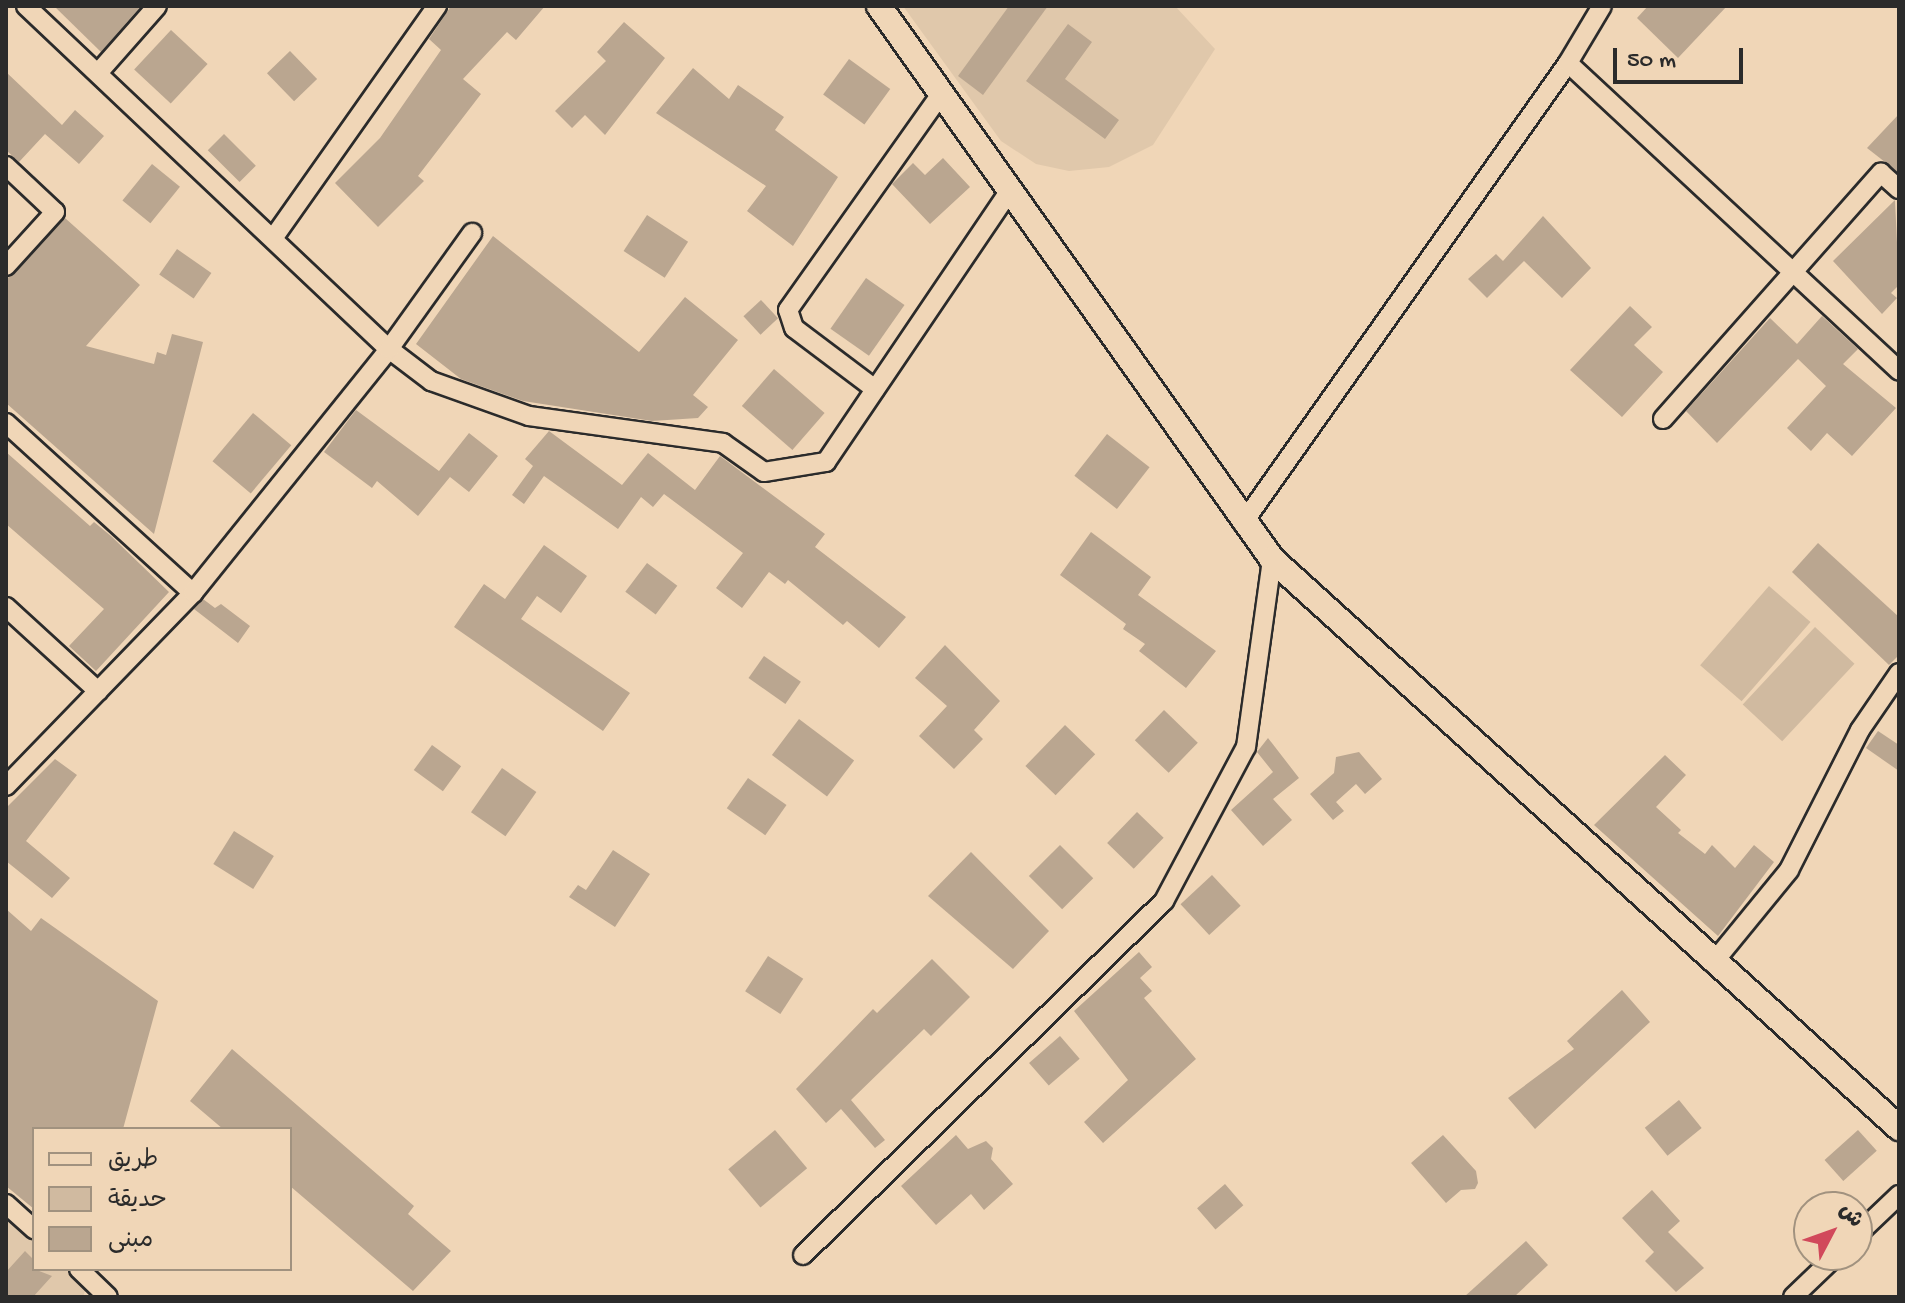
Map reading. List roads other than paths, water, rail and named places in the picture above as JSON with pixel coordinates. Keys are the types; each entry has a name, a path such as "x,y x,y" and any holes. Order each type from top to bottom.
{"street":[{"path":"26,6 274,237 389,349 431,381 478,402 529,416 723,443 764,472 826,462 1010,190"},
{"path":"98,73 157,6"},
{"path":"274,237 437,6"},
{"path":"879,6 1243,523 1272,559 1713,963 1899,1128"},
{"path":"1243,523 1568,63 1602,6"},
{"path":"1568,63 1899,371"},
{"path":"875,389 794,328 788,310 941,94"},
{"path":"6,166 55,212 6,266"},
{"path":"1663,419 1881,173 1899,189"},
{"path":"6,786 193,593 389,349 472,233"},
{"path":"6,423 193,593"},
{"path":"803,1255 1164,901 1246,747 1272,559"},
{"path":"6,607 98,691"},
{"path":"1713,963 1789,870 1860,730 1899,673"},
{"path":"1873,1220 1899,1195"},
{"path":"6,1204 32,1227"},
{"path":"1793,1297 1820,1271"},
{"path":"83,1297 84,1274"},
{"path":"84,1274 108,1297"}]}
